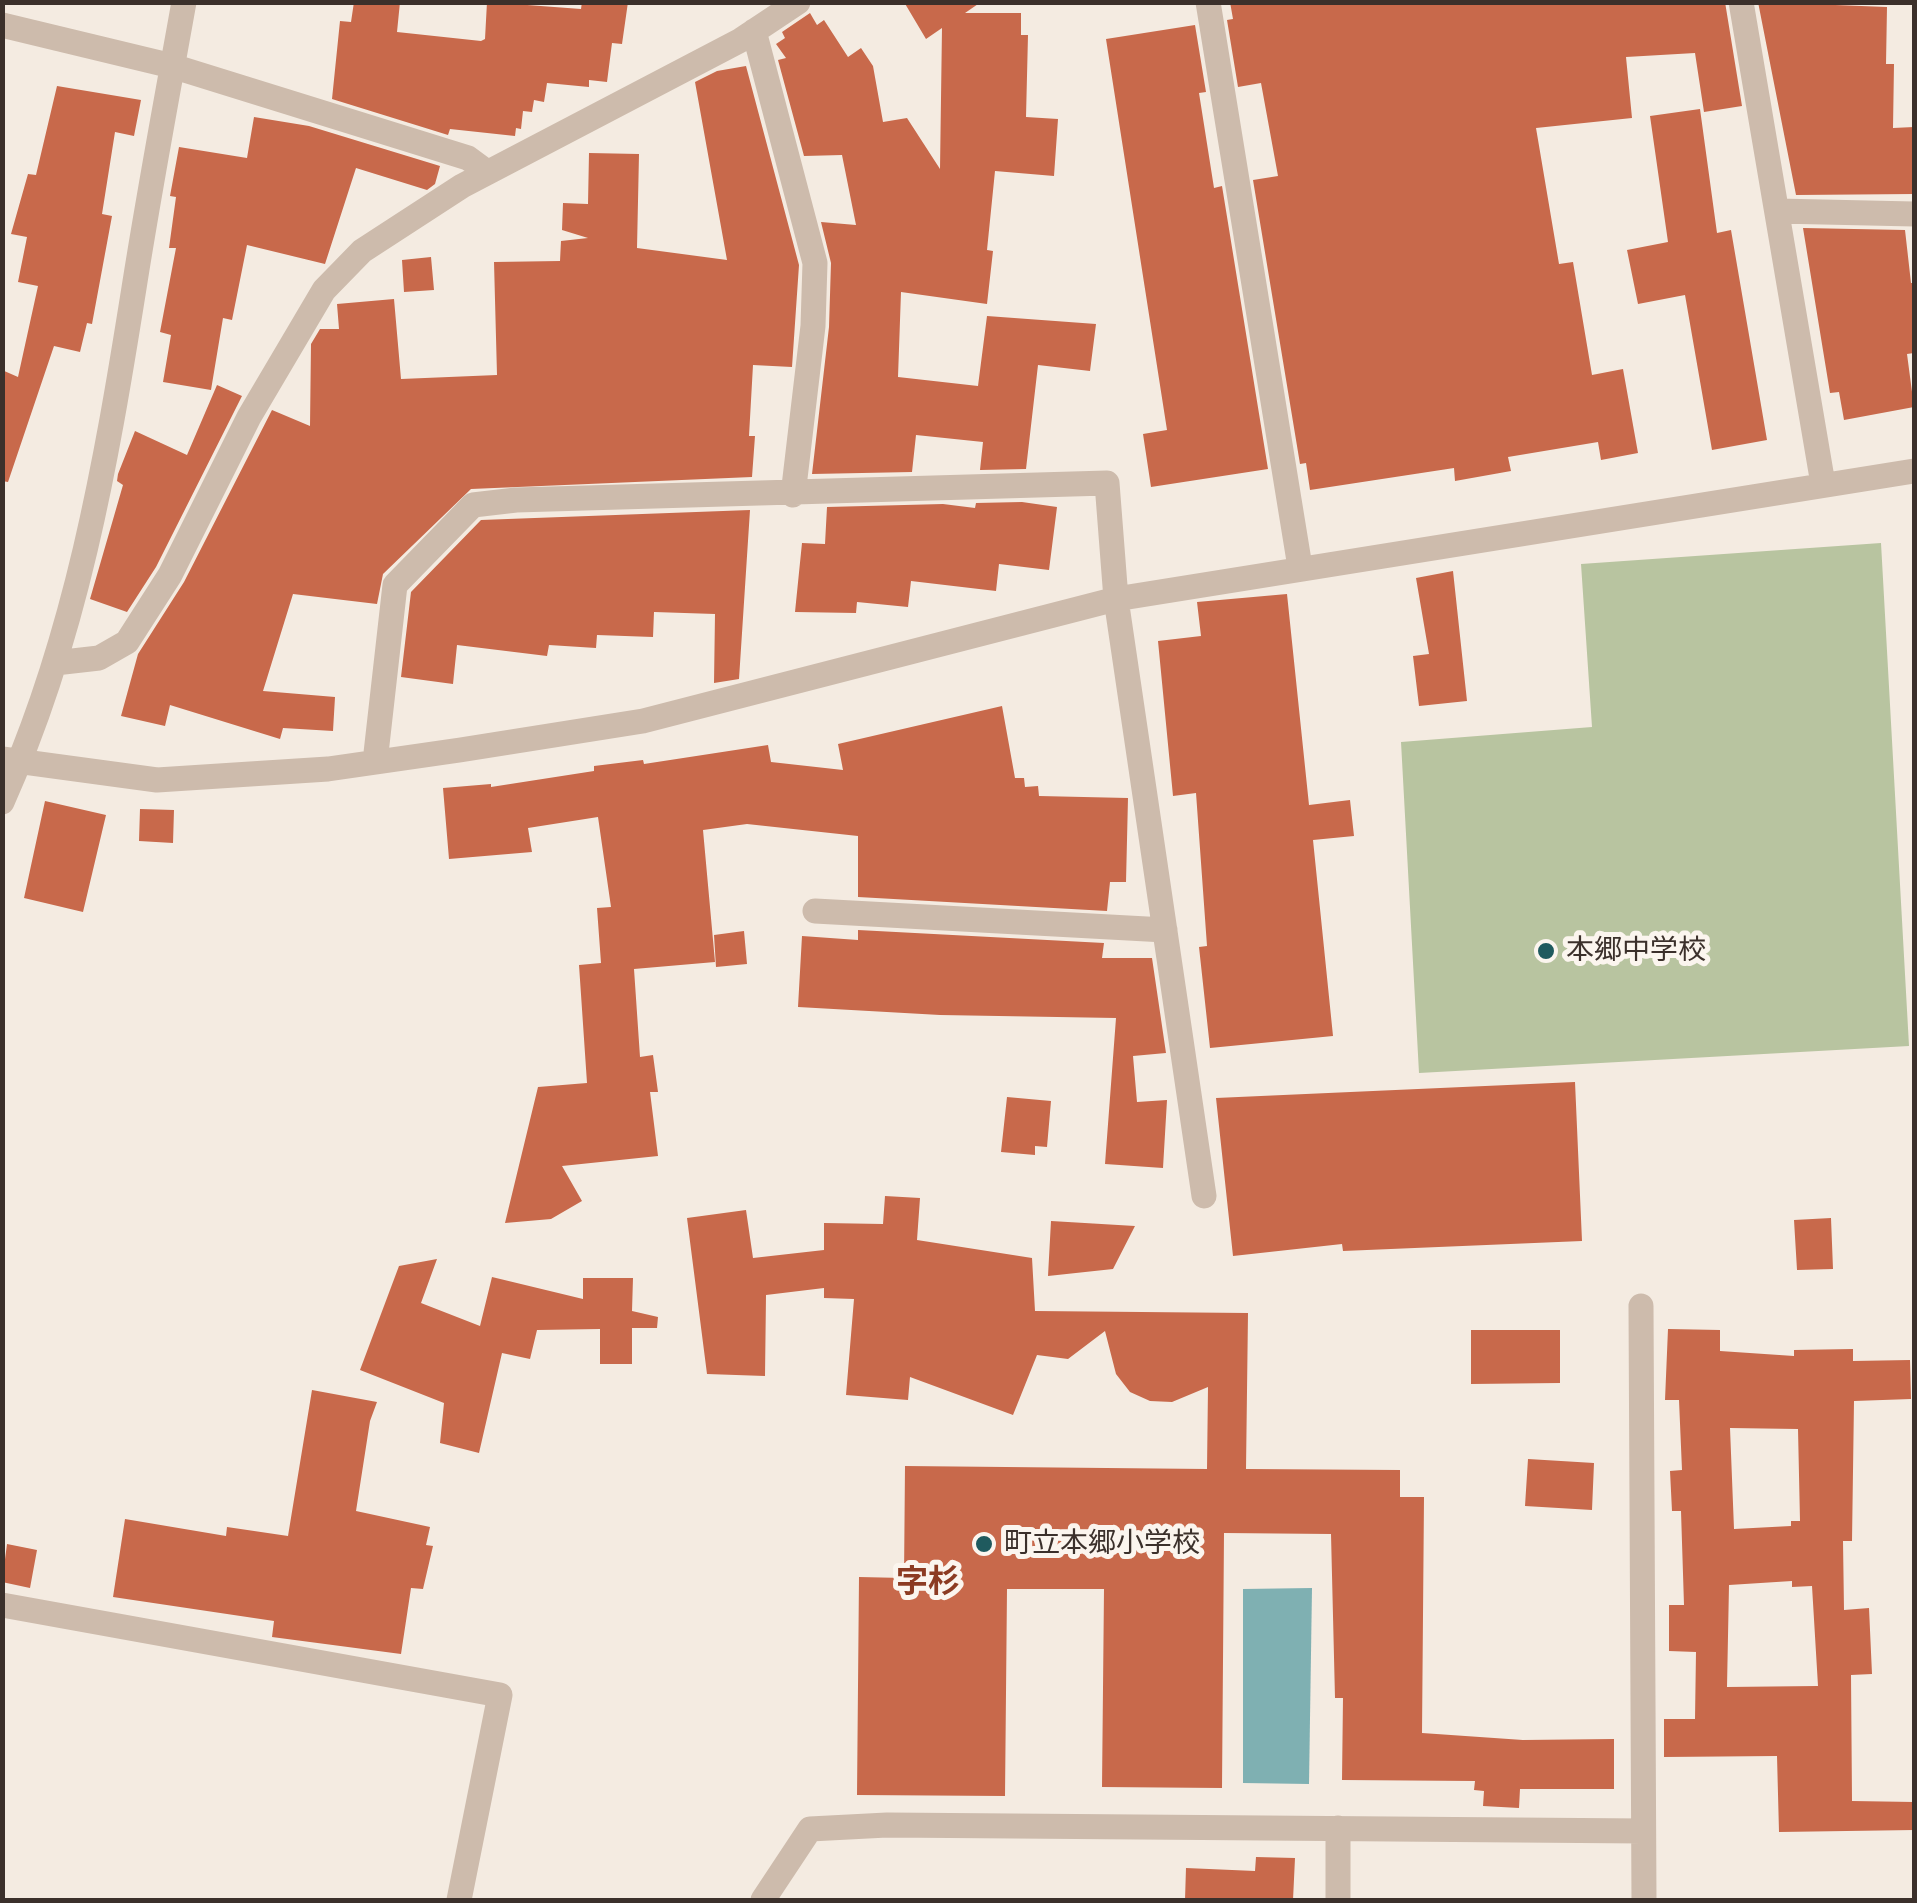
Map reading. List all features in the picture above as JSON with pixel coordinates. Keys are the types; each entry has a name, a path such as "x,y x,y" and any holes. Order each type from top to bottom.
{"street":[{"path":"2,802 11,761 56,663 104,477 184,2"},
{"path":"56,663 98,658 127,642 170,575 249,417 324,290 362,251 487,172 754,31 798,2"},
{"path":"1208,2 1300,567"},
{"path":"1741,2 1822,484"},
{"path":"2,24 172,66 468,158 487,172"},
{"path":"754,31 814,263 813,326 793,496"},
{"path":"1777,211 1914,214"},
{"path":"11,761 157,780 375,762 643,721 1116,599 1914,471"},
{"path":"375,762 396,585 472,505 516,500 793,496 1107,483 1116,599 1204,1196"},
{"path":"815,911 1165,930"},
{"path":"1641,1306 1644,1900"},
{"path":"2,1605 500,1696 459,1900"},
{"path":"763,1900 810,1829 887,1824 1644,1832"},
{"path":"1338,1828 1338,1900"}],"green space":[{"path":"1881,543 1909,1046 1419,1073 1401,742 1592,727 1581,564"}],"water":[{"path":"1312,1588 1309,1784 1243,1783 1243,1589"}],"building":[{"path":"354,2 400,2 397,32 481,41 485,39 487,2 581,9 582,2 628,2 622,44 612,43 607,82 589,80 589,87 547,83 544,102 534,100 532,112 523,111 521,129 516,128 515,136 450,129 448,135 332,99 340,21 351,22"},
{"path":"904,2 981,2 965,13 1021,13 1021,35 1028,35 1026,117 1058,119 1054,176 995,171 987,250 993,251 987,304 901,292 898,377 978,386 987,316 1096,324 1090,371 1038,365 1026,469 980,470 983,442 916,435 912,472 812,474 829,327 831,263 821,222 856,225 842,155 804,156 778,60 786,58 776,44 785,38 782,32 810,13 817,25 824,20 848,57 861,48 873,66 883,122 907,118 940,169 942,28 926,39"},
{"path":"1230,2 1725,2 1742,106 1704,112 1695,53 1626,57 1632,118 1536,128 1559,264 1573,262 1592,375 1623,369 1638,453 1601,460 1598,442 1508,457 1511,471 1455,481 1454,468 1310,490 1306,463 1300,464 1253,180 1278,176 1261,83 1238,87 1227,20 1233,19"},
{"path":"1758,2 1887,7 1886,64 1894,64 1893,128 1914,127 1914,194 1796,195"},
{"path":"1195,25 1206,92 1199,93 1214,188 1222,186 1268,469 1151,487 1143,434 1167,430 1106,39"},
{"path":"746,66 799,265 792,367 753,365 749,436 755,436 752,477 471,489 383,574 377,604 293,594 263,691 335,697 333,731 283,728 280,739 170,705 165,726 121,716 138,654 184,582 272,410 310,426 311,344 320,329 339,329 337,304 394,299 401,379 497,375 494,262 560,261 561,241 588,238 562,230 563,203 588,204 589,153 639,154 637,248 727,260 695,82 717,71"},
{"path":"57,86 141,100 134,136 115,132 102,214 112,216 92,324 87,323 80,352 54,346 8,482 2,481 2,370 18,377 38,286 18,282 27,237 11,234 28,174 36,175"},
{"path":"1700,109 1717,233 1731,230 1767,440 1712,450 1685,295 1638,304 1627,250 1668,242 1650,116"},
{"path":"254,117 309,126 440,166 435,184 427,190 356,168 325,264 247,245 232,320 223,318 211,390 163,382 171,335 160,332 176,248 169,248 176,197 170,196 179,147 247,158"},
{"path":"1803,228 1905,230 1914,283 1914,353 1907,354 1914,407 1844,420 1839,392 1830,393"},
{"path":"431,257 434,290 404,292 402,260"},
{"path":"217,385 242,396 156,567 127,612 90,599 123,485 117,481 118,474 135,431 187,455"},
{"path":"1022,502 1057,507 1049,570 999,564 996,591 911,581 908,607 857,602 856,613 795,612 802,543 825,544 827,507 943,504 975,508 976,503"},
{"path":"750,510 739,679 714,683 715,614 654,612 653,637 597,635 596,648 549,645 547,656 457,645 453,684 401,677 411,592 481,520"},
{"path":"1453,571 1467,701 1419,706 1413,656 1429,654 1416,578"},
{"path":"1287,594 1309,805 1350,800 1354,836 1313,840 1333,1036 1210,1048 1199,947 1207,946 1196,793 1173,796 1158,641 1201,636 1197,602"},
{"path":"1002,706 1015,778 1024,778 1025,787 1038,786 1039,796 1128,798 1126,882 1110,882 1107,911 858,897 858,836 747,824 703,830 715,962 634,969 640,1057 653,1055 658,1092 650,1092 658,1156 562,1166 582,1201 551,1219 505,1223 538,1087 587,1083 579,965 601,963 597,908 611,907 598,817 528,828 532,852 449,859 443,788 491,787 594,771 594,766 643,760 644,764 768,745 771,762 843,770 838,744"},
{"path":"45,801 106,815 83,912 24,898"},
{"path":"140,809 174,810 173,843 139,841"},
{"path":"858,930 1104,943 1102,958 1152,958 1166,1053 1133,1056 1137,1102 1167,1100 1163,1168 1105,1164 1116,1018 940,1015 798,1007 802,936 858,940"},
{"path":"744,931 747,964 716,967 714,935"},
{"path":"1575,1082 1582,1241 1343,1251 1342,1244 1233,1256 1216,1098"},
{"path":"1007,1097 1051,1101 1047,1147 1035,1146 1035,1155 1001,1152"},
{"path":"885,1196 920,1198 917,1240 1032,1258 1035,1311 1248,1313 1246,1469 1400,1470 1400,1497 1424,1497 1422,1733 1523,1740 1614,1739 1614,1789 1520,1789 1519,1808 1483,1806 1484,1791 1474,1790 1475,1781 1342,1780 1343,1698 1335,1698 1331,1534 1224,1533 1222,1788 1102,1787 1104,1589 1007,1589 1005,1796 857,1795 859,1577 904,1578 905,1466 1207,1469 1208,1387 1172,1402 1150,1401 1130,1392 1116,1374 1105,1331 1068,1359 1037,1355 1013,1415 910,1377 908,1400 846,1395 854,1299 824,1298 824,1288 766,1295 765,1376 707,1374 687,1218 746,1210 753,1258 824,1250 824,1223 883,1224"},
{"path":"1831,1218 1833,1269 1797,1270 1794,1220"},
{"path":"1051,1221 1135,1226 1113,1269 1048,1276"},
{"path":"437,1259 421,1303 480,1326 492,1277 583,1299 583,1278 633,1278 632,1311 658,1317 657,1328 632,1328 632,1364 600,1364 600,1329 537,1330 530,1359 502,1353 479,1453 440,1443 444,1403 360,1370 399,1266"},
{"path":"1668,1329 1720,1330 1720,1351 1794,1356 1794,1350 1853,1349 1853,1361 1910,1360 1911,1399 1854,1401 1852,1541 1843,1541 1844,1610 1869,1608 1872,1674 1851,1675 1852,1801 1914,1802 1914,1830 1779,1832 1777,1756 1664,1757 1664,1719 1695,1719 1696,1652 1669,1651 1669,1605 1684,1605 1681,1511 1672,1511 1670,1471 1682,1470 1679,1400 1665,1400","holes":["1730,1428 1798,1429 1800,1521 1791,1521 1791,1526 1734,1529","1792,1581 1792,1587 1812,1586 1818,1686 1727,1687 1729,1585"]},
{"path":"1471,1330 1560,1330 1560,1383 1471,1384"},
{"path":"312,1390 377,1402 370,1421 356,1511 430,1527 426,1545 433,1546 423,1589 411,1588 401,1654 272,1637 274,1621 113,1597 125,1519 226,1536 227,1527 288,1536"},
{"path":"1528,1459 1594,1463 1592,1510 1525,1506"},
{"path":"7,1544 37,1550 30,1588 2,1582"},
{"path":"1256,1857 1295,1858 1293,1900 1185,1900 1186,1868 1255,1871"}],"place":[{"name":"本郷中学校","path":"1546,951"},
{"name":"町立本郷小学校","path":"984,1544"}],"district":[{"name":"字杉","path":"928,1583"}]}
